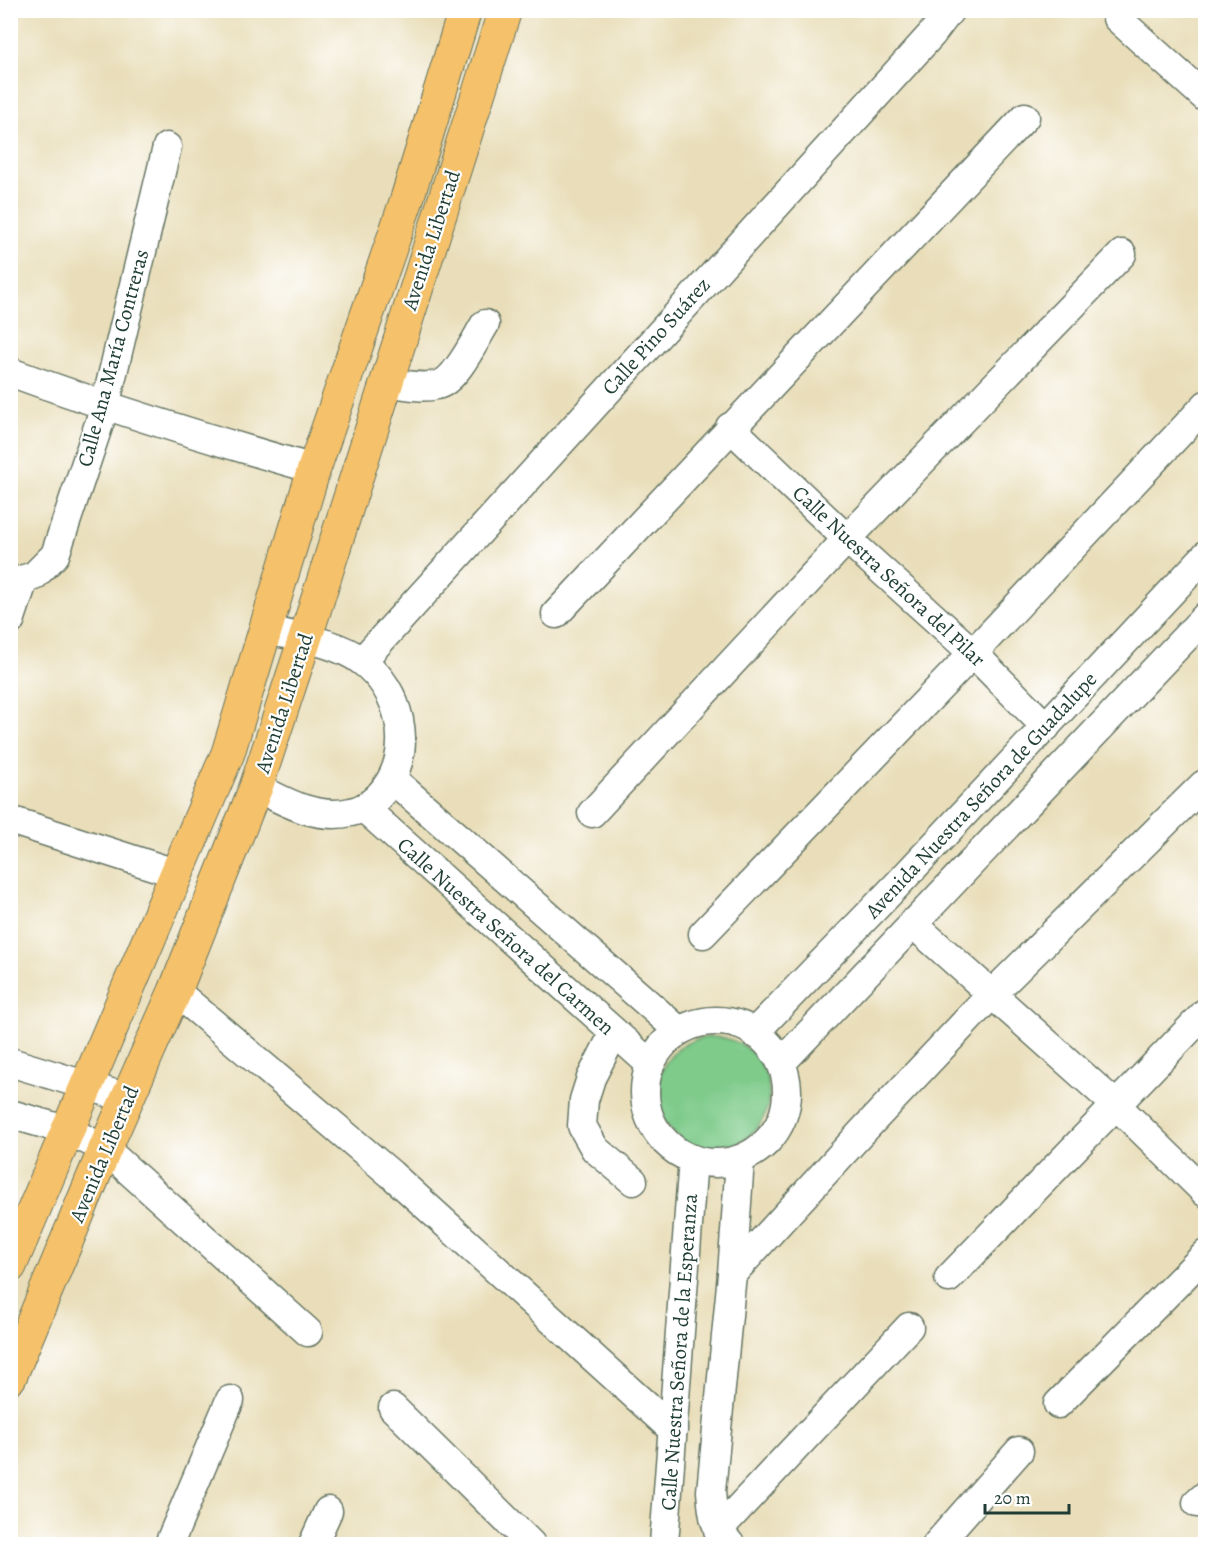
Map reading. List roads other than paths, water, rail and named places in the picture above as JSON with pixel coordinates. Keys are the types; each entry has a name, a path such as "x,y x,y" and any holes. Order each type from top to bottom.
{"main road":[{"name":"Avenida Libertad","path":"10,1266 228,753 314,470 406,202 465,10"},
{"name":"Avenida Libertad","path":"10,1377 105,1149 175,991 256,787 505,10"}],"street":[{"name":"Calle Pino Suárez","path":"362,661 932,34 950,10"},
{"path":"1117,18 1206,98"},
{"path":"556,614 1025,117"},
{"name":"Calle Ana María Contreras","path":"10,621 17,581 34,576 55,555 105,406 167,147"},
{"path":"592,813 846,539 1122,254"},
{"path":"386,382 419,387 440,385 455,373 485,324"},
{"path":"10,372 105,406 314,470"},
{"path":"703,934 973,653 1206,405"},
{"name":"Calle Nuestra Señora del Pilar","path":"730,427 846,539 973,653 1046,727"},
{"name":"Avenida Nuestra Señora de Guadalupe","path":"754,1033 1046,727 1206,555"},
{"name":"Avenida Nuestra Señora de Guadalupe","path":"781,1063 1206,616"},
{"path":"256,787 296,807 318,813 350,813 364,808 381,794 392,779 399,763 402,746 398,714 384,685 362,661 339,649 267,630"},
{"name":"Calle Nuestra Señora del Carmen","path":"392,779 678,1030"},
{"path":"732,1274 991,995 1203,785"},
{"name":"Calle Nuestra Señora del Carmen","path":"364,808 649,1063"},
{"path":"10,820 178,874"},
{"path":"912,923 1116,1105 1206,1193"},
{"path":"175,991 391,1174 673,1430"},
{"path":"949,1278 1206,1012"},
{"path":"717,1020 736,1024 754,1033 765,1041 781,1063 787,1086 786,1109 776,1131 760,1148 740,1160 716,1163 693,1159 673,1148 656,1131 646,1110 643,1086 649,1063 661,1045 678,1030 697,1023 717,1020"},
{"path":"614,1032 591,1078 584,1100 582,1126 595,1149 633,1181"},
{"path":"10,1062 127,1098"},
{"path":"10,1114 69,1131 105,1149 308,1332"},
{"name":"Calle Nuestra Señora de la Esperanza","path":"669,1541 673,1430 693,1159"},
{"name":"Calle Nuestra Señora de la Esperanza","path":"724,1537 712,1510 711,1491 732,1274 740,1160"},
{"path":"1058,1404 1206,1254"},
{"path":"724,1537 909,1327"},
{"path":"168,1545 230,1400"},
{"path":"393,1408 531,1545"},
{"path":"937,1545 1018,1451"},
{"path":"313,1545 328,1511"}]}
